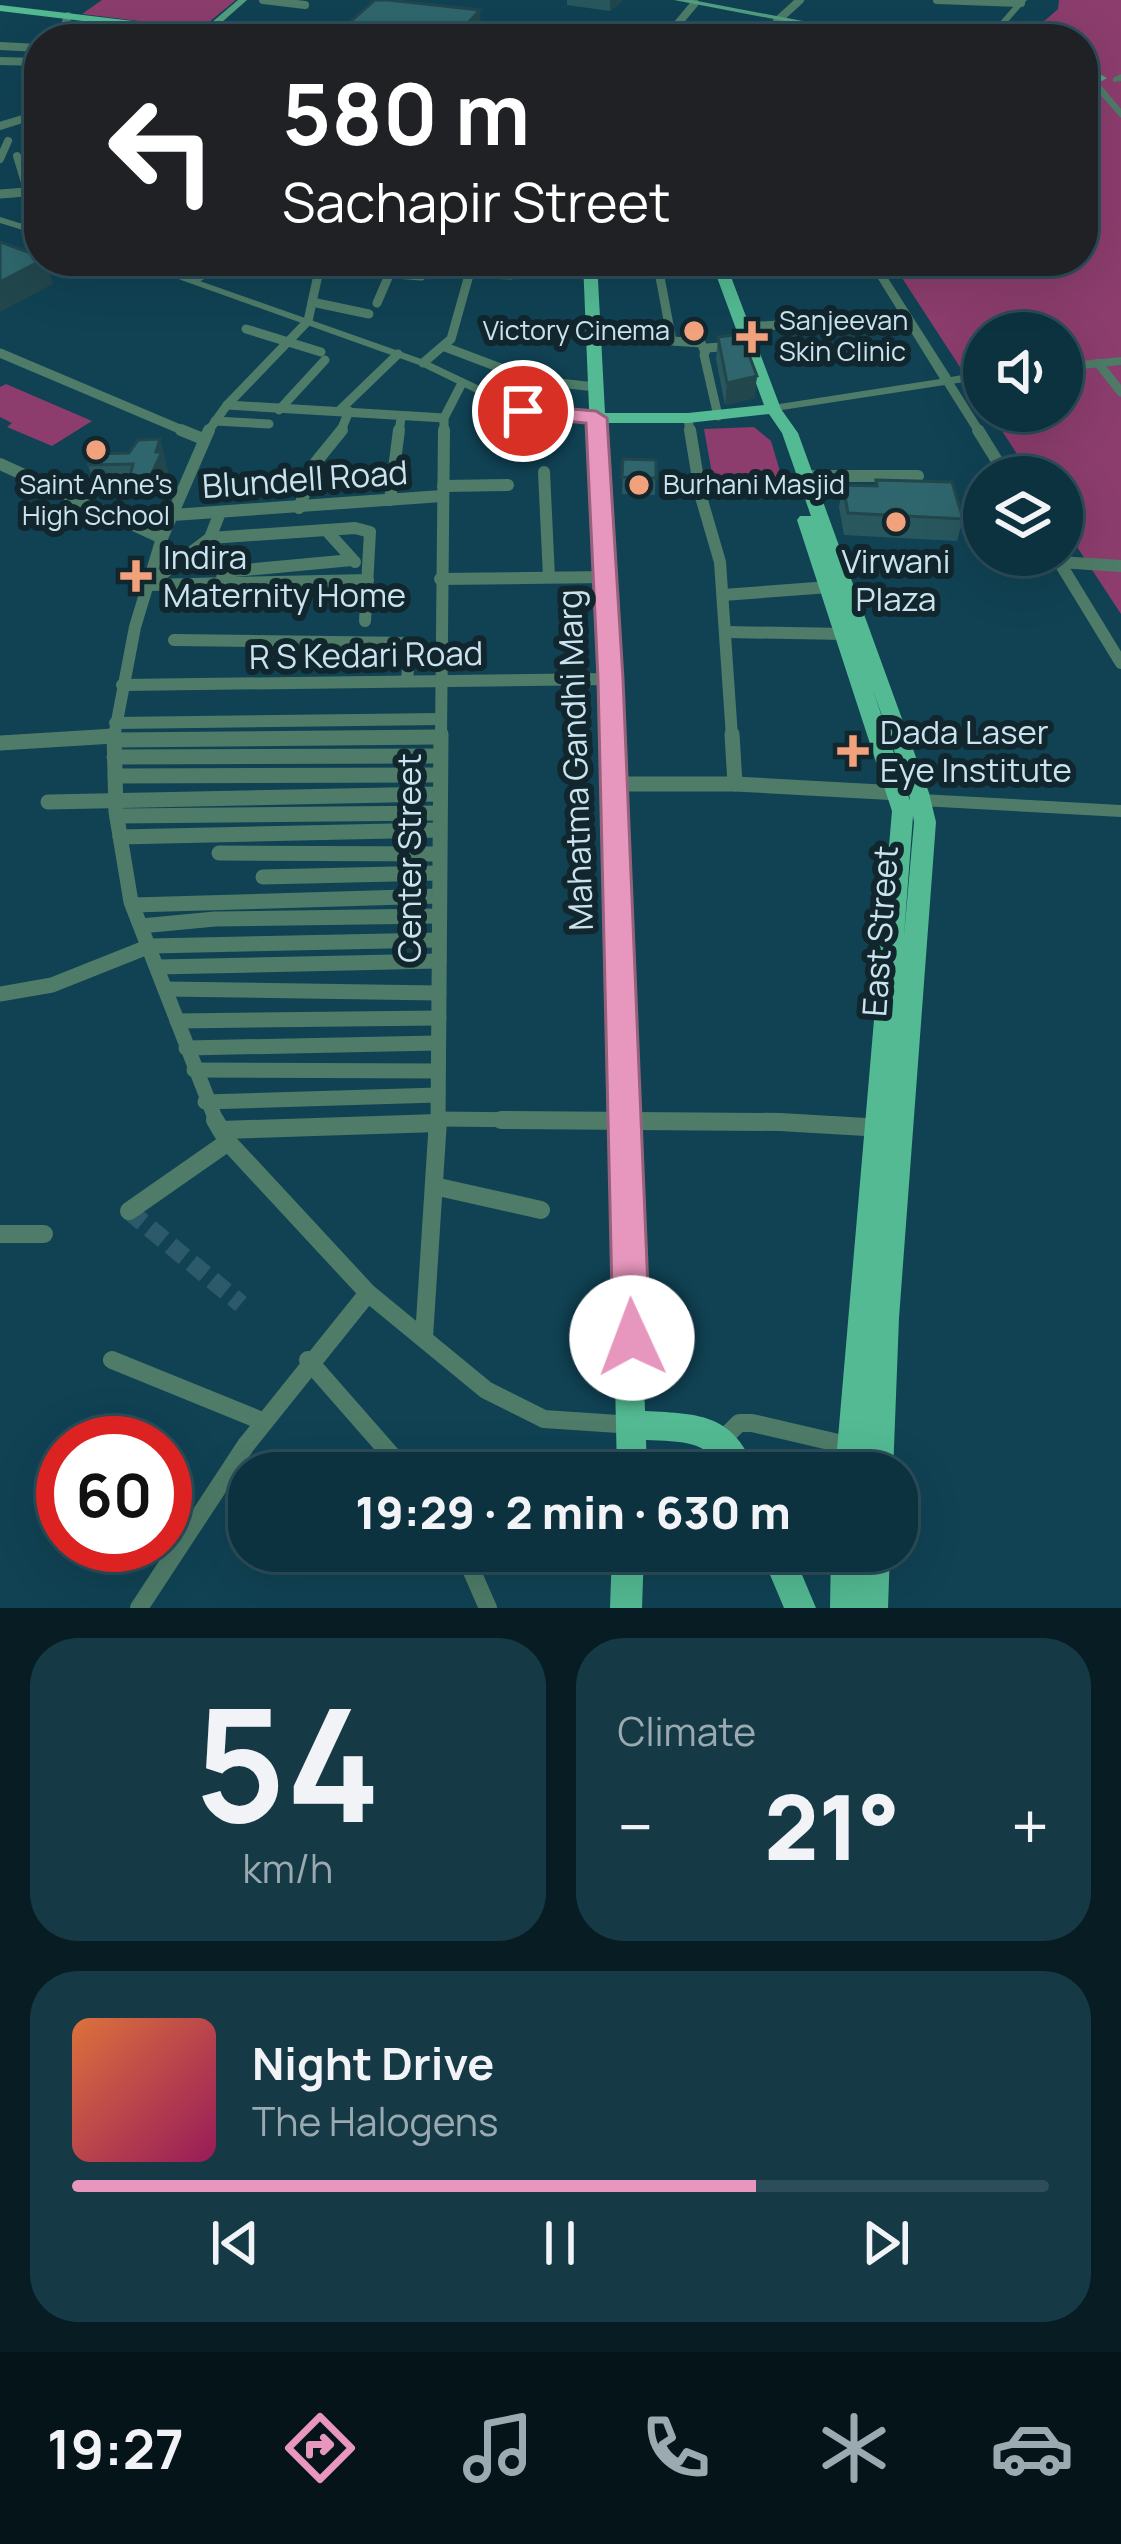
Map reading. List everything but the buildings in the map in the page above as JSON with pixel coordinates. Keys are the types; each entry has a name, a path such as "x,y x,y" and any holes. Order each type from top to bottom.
{"main road":[{"path":"659,0 694,4"},
{"path":"678,0 799,24"},
{"path":"215,24 244,4"},
{"path":"0,10 117,24"},
{"name":"Mahatma Gandhi Marg","path":"591,276 610,679 633,1452"},
{"name":"East Street","path":"723,276 776,415 790,433 910,796"},
{"path":"596,418 776,415"},
{"name":"East Street","path":"776,415 776,434 845,634 910,796 925,822 851,1452"},
{"name":"East Street","path":"879,1452 888,1130"},
{"path":"634,1425 715,1432 730,1452"},
{"path":"626,1608 627,1572"},
{"path":"785,1572 800,1608"},
{"path":"846,1608 847,1572"},
{"path":"872,1608 873,1572"}],"street":[{"path":"244,4 262,0 305,5"},
{"path":"778,20 800,0"},
{"path":"937,0 1022,2"},
{"path":"677,24 694,4"},
{"path":"64,24 66,18"},
{"path":"1098,84 1121,111"},
{"path":"0,160 8,141"},
{"path":"17,156 24,171"},
{"path":"186,276 424,363 541,416 596,418"},
{"path":"196,279 201,276"},
{"path":"318,276 308,321 227,405 202,440 148,585 114,733 116,816 133,905 205,1102 225,1136 368,1293 486,1390 544,1419 634,1425"},
{"path":"376,303 389,276"},
{"path":"424,363 445,347 468,276"},
{"path":"660,276 672,341 701,343 718,416"},
{"path":"881,276 993,456"},
{"path":"312,302 369,314"},
{"path":"742,327 778,325"},
{"path":"246,329 323,356 279,410"},
{"path":"705,352 713,346 747,345"},
{"path":"445,347 532,380 595,387"},
{"path":"0,353 202,440"},
{"path":"299,508 316,461 338,439 345,411 398,353"},
{"path":"1083,365 1121,361"},
{"path":"1098,363 1121,392"},
{"path":"776,415 963,377"},
{"name":"Center Street","path":"424,1337 438,1121 444,418 462,383"},
{"path":"227,405 444,418"},
{"path":"390,500 401,418"},
{"path":"688,418 723,595 735,784"},
{"path":"215,421 268,424"},
{"path":"0,464 162,538"},
{"path":"544,472 549,577"},
{"path":"805,476 919,476"},
{"name":"Blundell Road","path":"172,515 390,500 508,485"},
{"path":"211,538 219,515"},
{"path":"148,585 211,538 326,530 370,532 374,542 365,621"},
{"path":"326,530 368,575"},
{"path":"222,578 227,551"},
{"path":"148,585 352,560"},
{"path":"1083,561 1121,566"},
{"path":"222,578 368,575"},
{"path":"1068,576 1121,663"},
{"path":"440,579 605,577"},
{"path":"723,595 829,587"},
{"path":"727,632 845,634"},
{"path":"174,640 410,643 407,681"},
{"name":"R S Kedari Road","path":"122,686 610,679"},
{"path":"0,743 114,733 440,719"},
{"path":"114,733 440,737"},
{"path":"114,757 440,756"},
{"path":"115,776 440,775"},
{"path":"611,784 735,784 1121,811"},
{"path":"47,802 115,797 439,794"},
{"path":"116,816 439,821"},
{"path":"120,837 439,821"},
{"path":"219,854 439,854"},
{"path":"263,877 439,873"},
{"path":"133,905 232,898 439,896"},
{"path":"141,926 215,919 439,916"},
{"path":"0,994 60,982 150,946 439,940"},
{"path":"157,967 439,961"},
{"path":"347,992 350,964"},
{"path":"165,989 439,993"},
{"path":"177,1021 439,1018"},
{"path":"186,1048 438,1042"},
{"path":"194,1070 438,1071"},
{"path":"205,1102 438,1095"},
{"path":"134,1209 225,1136 438,1121 624,1120 888,1130"},
{"path":"434,1186 541,1210"},
{"path":"0,1234 44,1234"},
{"path":"140,1608 213,1486 313,1354 368,1293"},
{"path":"313,1354 390,1452"},
{"path":"112,1360 262,1421"},
{"path":"723,1439 739,1423 752,1423 851,1446"},
{"path":"476,1572 488,1608"}],"shaded area":[{"path":"102,0 236,0 207,24 82,14"},
{"path":"1059,0 1121,0 1121,614 1083,556 1083,456 1018,456 1003,432 1083,432 1083,312 963,312 963,372 901,276 1098,276 1098,24 1041,24 1058,9"},
{"path":"6,384 92,421 52,446 7,427 12,423 0,417 0,387"},
{"path":"754,427 771,441 786,492 716,496 704,429"}],"tunnel":[{"path":"129,1211 241,1304"}],"place":[{"name":"Victory Cinema","path":"694,331"},
{"name":"Sanjeevan Skin Clinic","path":"752,337"},
{"name":"Saint Anne's High School","path":"96,450"},
{"name":"Burhani Masjid","path":"639,485"},
{"name":"Virwani Plaza","path":"896,522"},
{"name":"Indira Maternity Home","path":"136,576"},
{"name":"Dada Laser Eye Institute","path":"853,751"}],"route":[{"path":"523,411 554,418 596,418 610,679 632,1338"}]}
